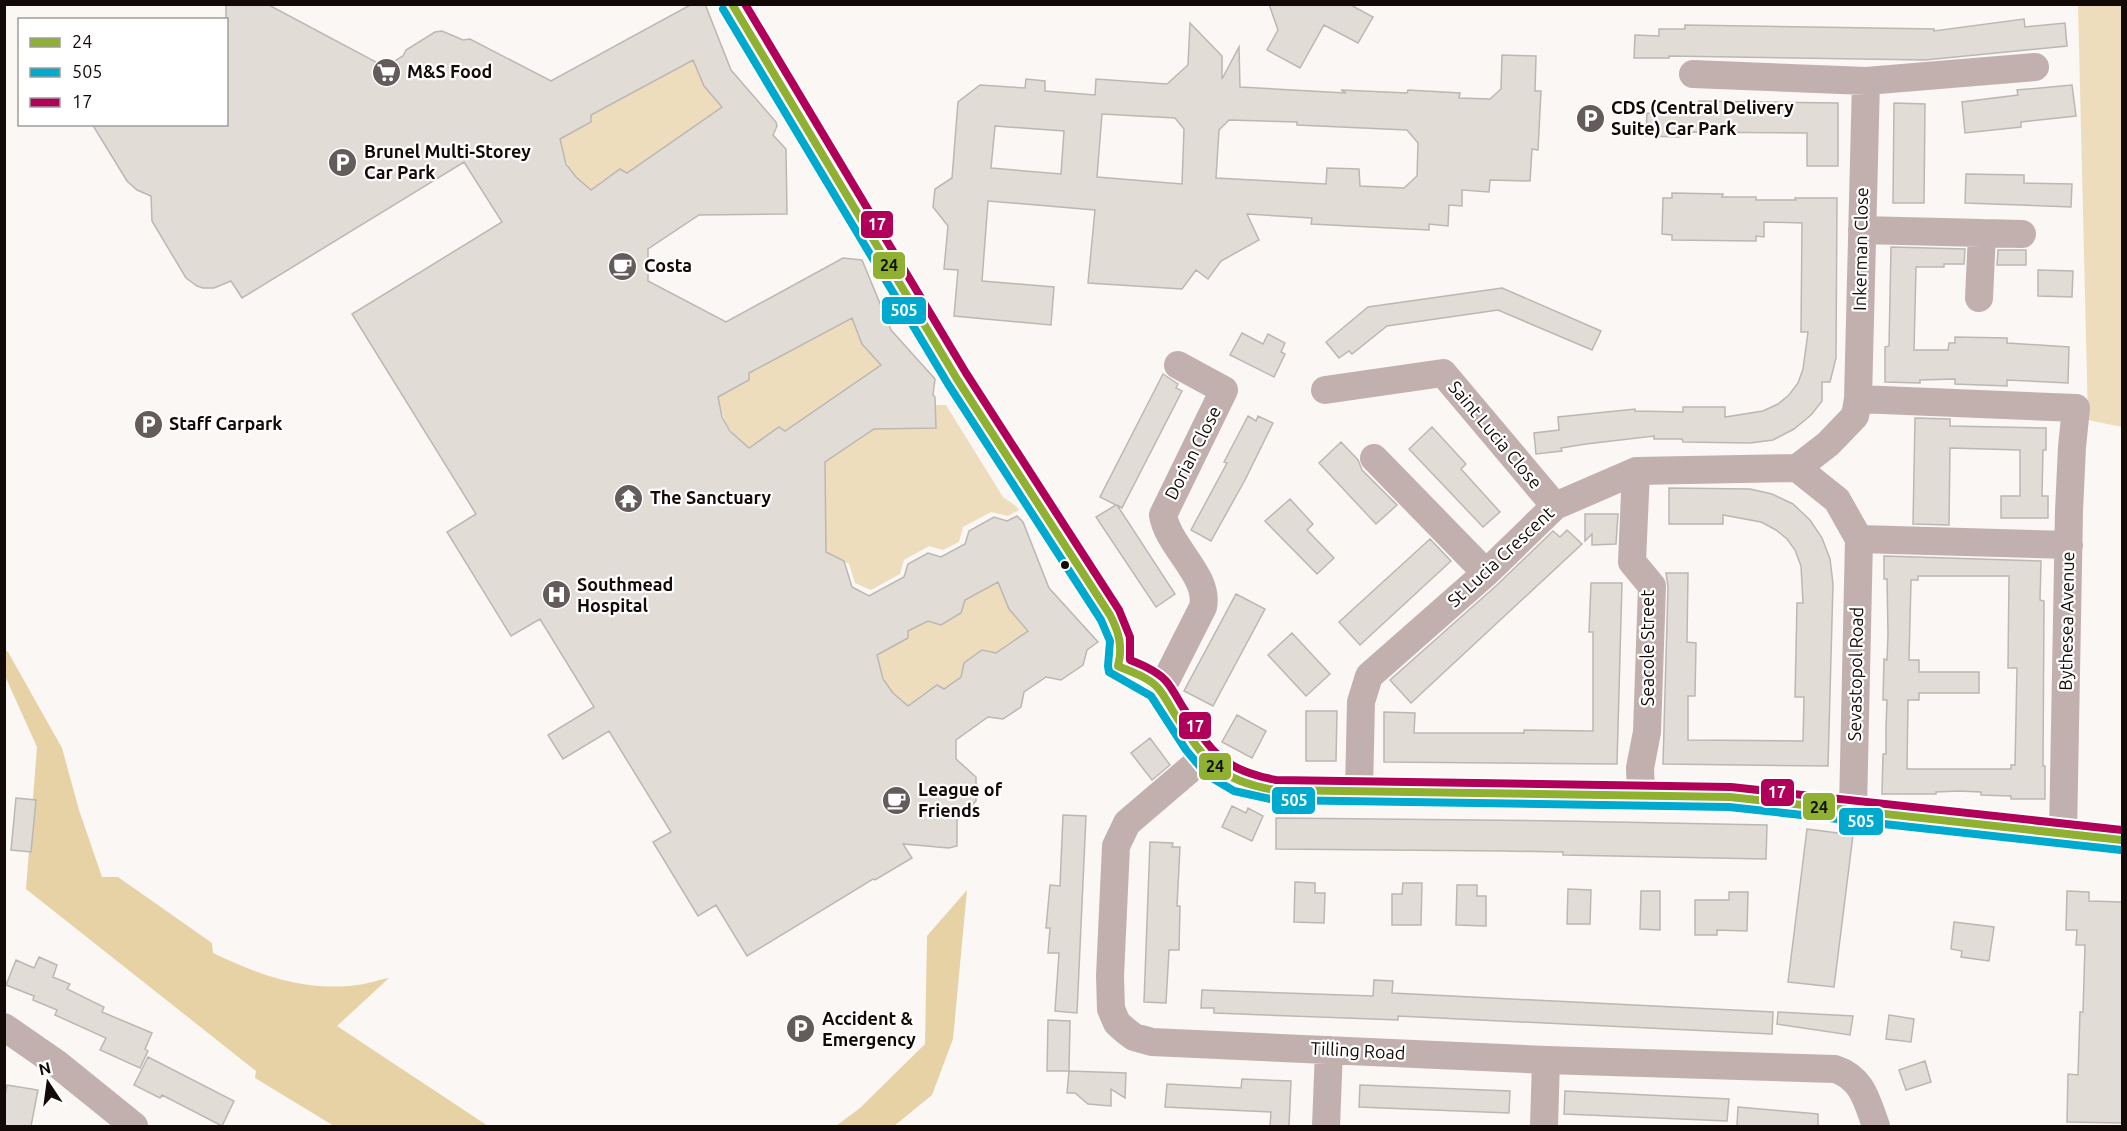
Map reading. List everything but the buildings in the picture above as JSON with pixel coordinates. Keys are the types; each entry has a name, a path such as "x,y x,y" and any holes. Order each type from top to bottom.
{"street":[{"path":"1693,74 1866,81 2035,67"},
{"name":"Inkerman Close","path":"1856,408 1866,81"},
{"path":"1862,230 2022,234"},
{"path":"1979,298 1982,233"},
{"name":"Dorian Close","path":"1178,365 1224,390 1163,515 1167,532 1199,581 1205,599 1199,616 1160,692 1203,758"},
{"name":"Saint Lucia Close","path":"1325,390 1443,373 1555,506"},
{"path":"1856,408 1828,444 1797,468 1837,500 1859,539 2069,545"},
{"name":"Bythesea Avenue","path":"1856,408 2076,408 2072,447 2069,545 2063,835"},
{"path":"1374,458 1486,573"},
{"name":"St Lucia Crescent","path":"1359,791 1360,702 1369,676 1486,573 1555,506 1636,471 1797,468"},
{"name":"Seacole Street","path":"1636,471 1632,562 1652,586 1647,732 1640,768 1641,794"},
{"name":"Sevastopol Road","path":"1853,809 1859,539"},
{"path":"1203,758 1234,781 1251,787 1275,790 1730,797 2122,840"},
{"name":"Tilling Road","path":"1203,758 1126,822 1116,846 1110,976 1111,1009 1118,1023 1134,1037 1152,1042 1546,1060 1835,1069 1852,1076 1858,1083 1876,1126"},
{"path":"4,1027 56,1063 134,1126"},
{"path":"1326,1126 1329,1050"},
{"path":"1544,1126 1546,1060"}],"shaded area":[{"path":"2078,5 2122,5 2122,427 2088,420"},
{"path":"693,60 704,86 722,107 627,173 620,170 591,190 570,168 560,139 591,123 591,115"},
{"path":"852,318 862,344 881,365 785,431 779,427 749,448 728,426 718,397 749,381 749,373"},
{"path":"936,405 946,405 1003,497 1019,510 1008,516 991,512 963,527 959,542 943,550 929,546 904,560 900,574 871,590 855,583 849,564 825,551 799,544 826,535 825,462 874,429 935,428"},
{"path":"998,582 1009,609 1028,631 996,653 982,650 964,663 961,677 944,689 937,685 908,706 895,695 887,684 877,655 908,638 908,631 927,621 941,625 961,613 965,600"},
{"path":"4,650 8,652 62,748 79,810 102,877 118,877 212,943 213,953 265,975 301,984 338,987 389,978 337,1026 488,1126 334,1126 255,1078 256,1071 26,889 37,747 5,676"},
{"path":"967,890 953,1039 932,1095 894,1126 836,1126 860,1108 925,1044 927,936"}],"transit line":[{"name":"24","path":"732,4 957,379 1110,615 1119,640 1118,666 1154,684 1163,694 1196,746 1205,757 1227,774 1240,781 1275,790 1730,797 2122,840"},
{"name":"17","path":"745,4 966,373 1119,610 1130,637 1130,660 1154,671 1166,681 1211,748 1231,765 1243,771 1276,780 1731,787 2122,830"},
{"name":"505","path":"723,9 948,384 1101,620 1110,641 1109,672 1151,696 1186,750 1207,775 1234,791 1275,800 1729,807 2121,850"}],"place":[{"name":"M&S Food","path":"386,72"},
{"name":"CDS (Central Delivery Suite) Car Park","path":"1590,118"},
{"name":"Brunel Multi-Storey Car Park","path":"343,162"},
{"name":"Costa","path":"623,266"},
{"name":"Staff Carpark","path":"148,424"},
{"name":"The Sanctuary","path":"629,498"},
{"name":"Southmead Hospital","path":"556,595"},
{"name":"League of Friends","path":"897,800"},
{"name":"Accident & Emergency","path":"801,1029"}]}
